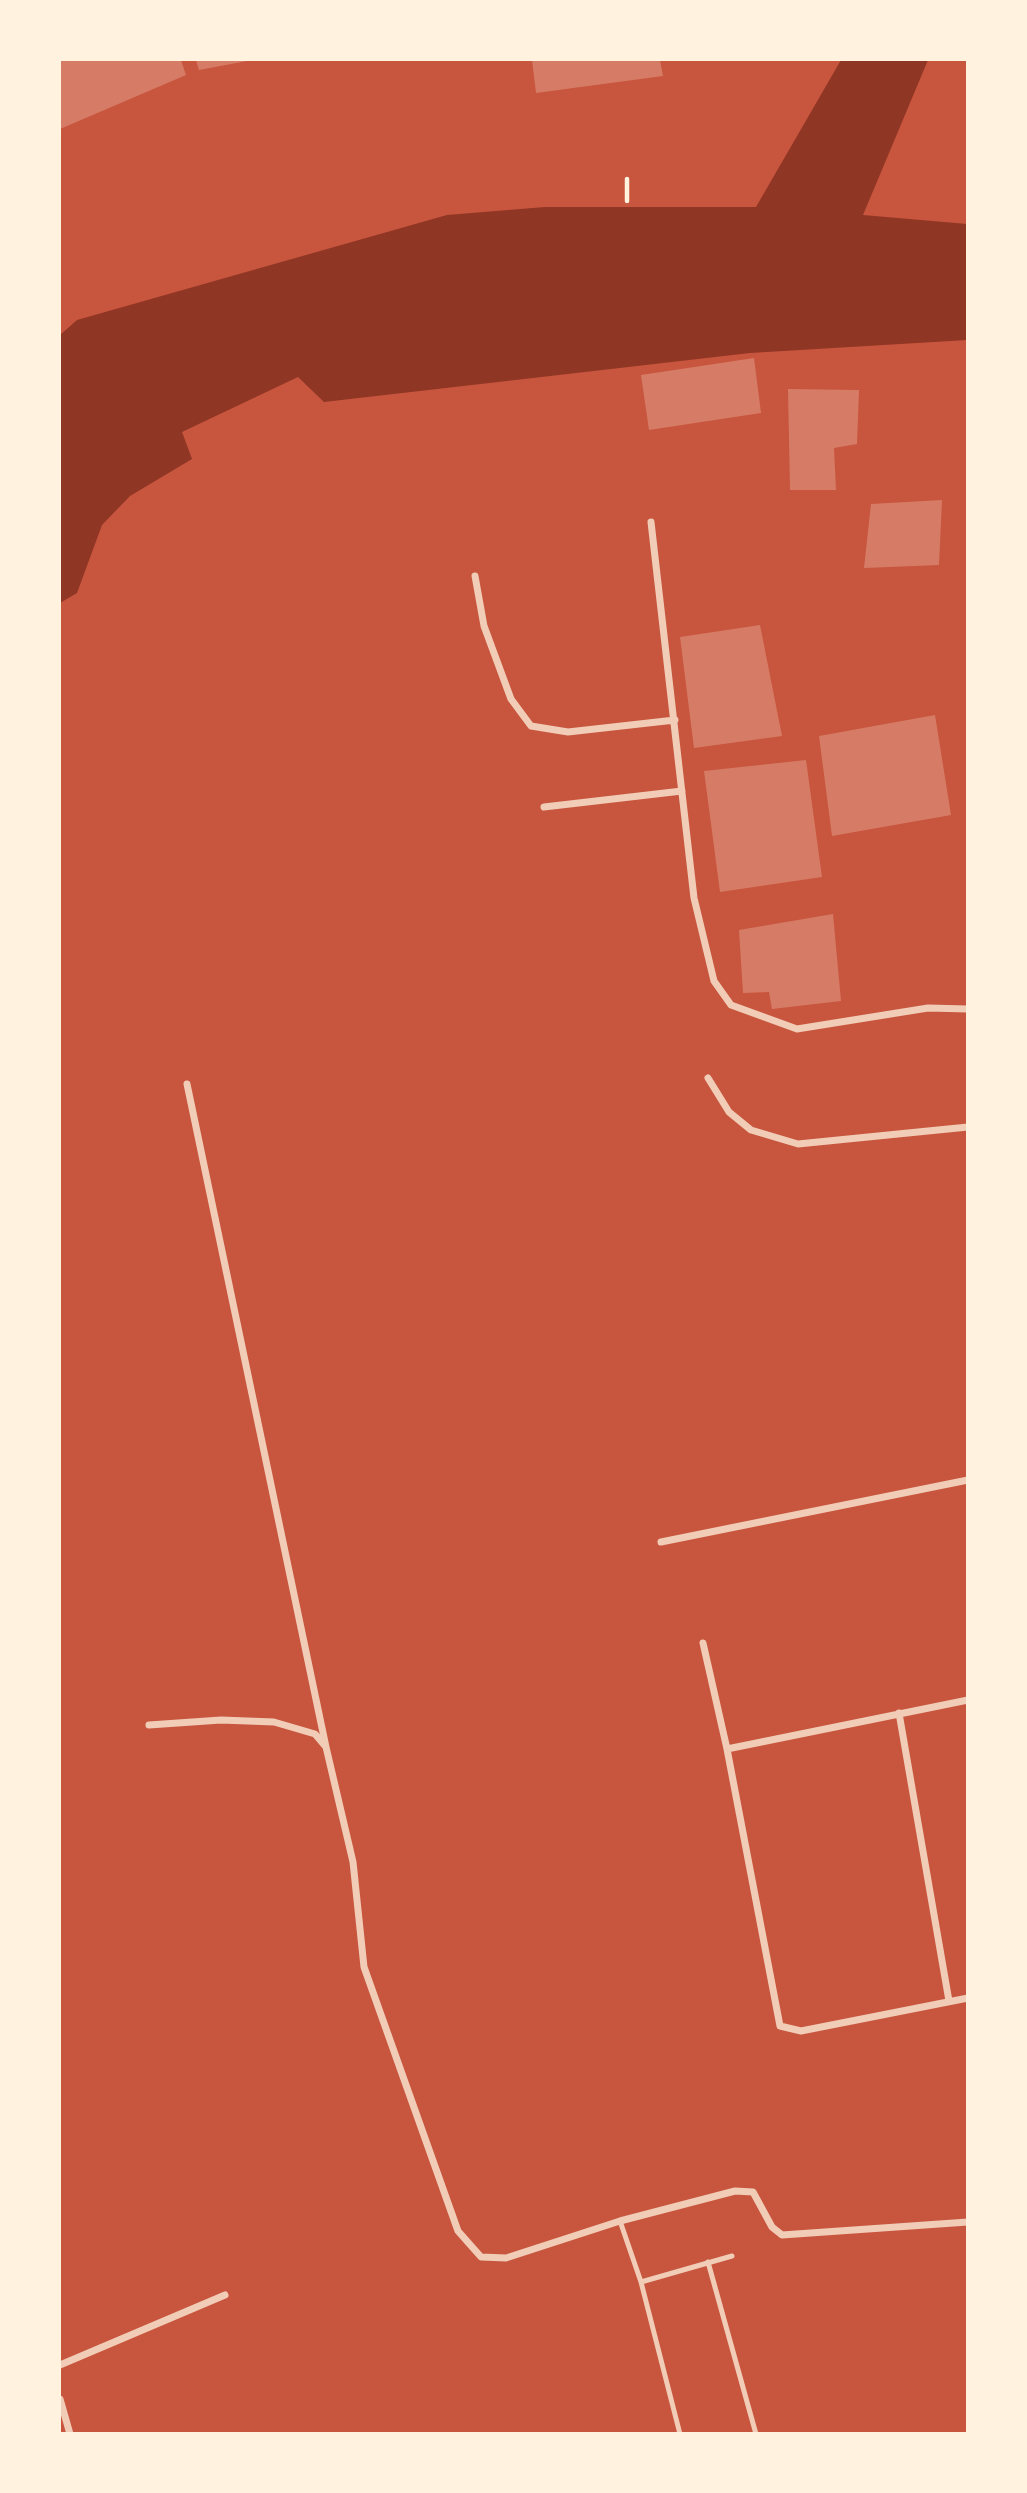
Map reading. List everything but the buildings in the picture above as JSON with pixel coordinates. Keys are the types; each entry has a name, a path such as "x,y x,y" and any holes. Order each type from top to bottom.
{"street":[{"path":"651,523 676,720 694,898 714,982 731,1005 797,1029 928,1008 968,1009"},
{"path":"475,576 484,626 510,699 531,726 568,732 676,720"},
{"path":"544,807 682,791"},
{"path":"709,1078 729,1112 751,1130 797,1144 968,1127"},
{"path":"187,1084 326,1747 353,1862 364,1966 457,2231 481,2258 506,2259 620,2221 745,2190 753,2192 772,2227 782,2235 968,2222"},
{"path":"661,1542 968,1480"},
{"path":"703,1643 727,1749 780,2026 802,2031 968,1998"},
{"path":"727,1749 968,1700"},
{"path":"899,1713 949,2001"},
{"path":"149,1725 221,1720 274,1722 315,1734 326,1747"},
{"path":"60,2365 225,2295"},
{"path":"60,2399 71,2434"}],"lane":[{"path":"620,2221 641,2282 680,2434"},
{"path":"641,2282 732,2256"},
{"path":"708,2262 756,2434"}],"path":[{"path":"626,178 626,201"}],"shaded area":[{"path":"841,60 928,60 863,215 967,224 967,340 750,353 324,402 298,377 182,432 192,459 130,496 102,525 77,593 60,603 60,335 77,320 447,215 545,207 756,207"}]}
